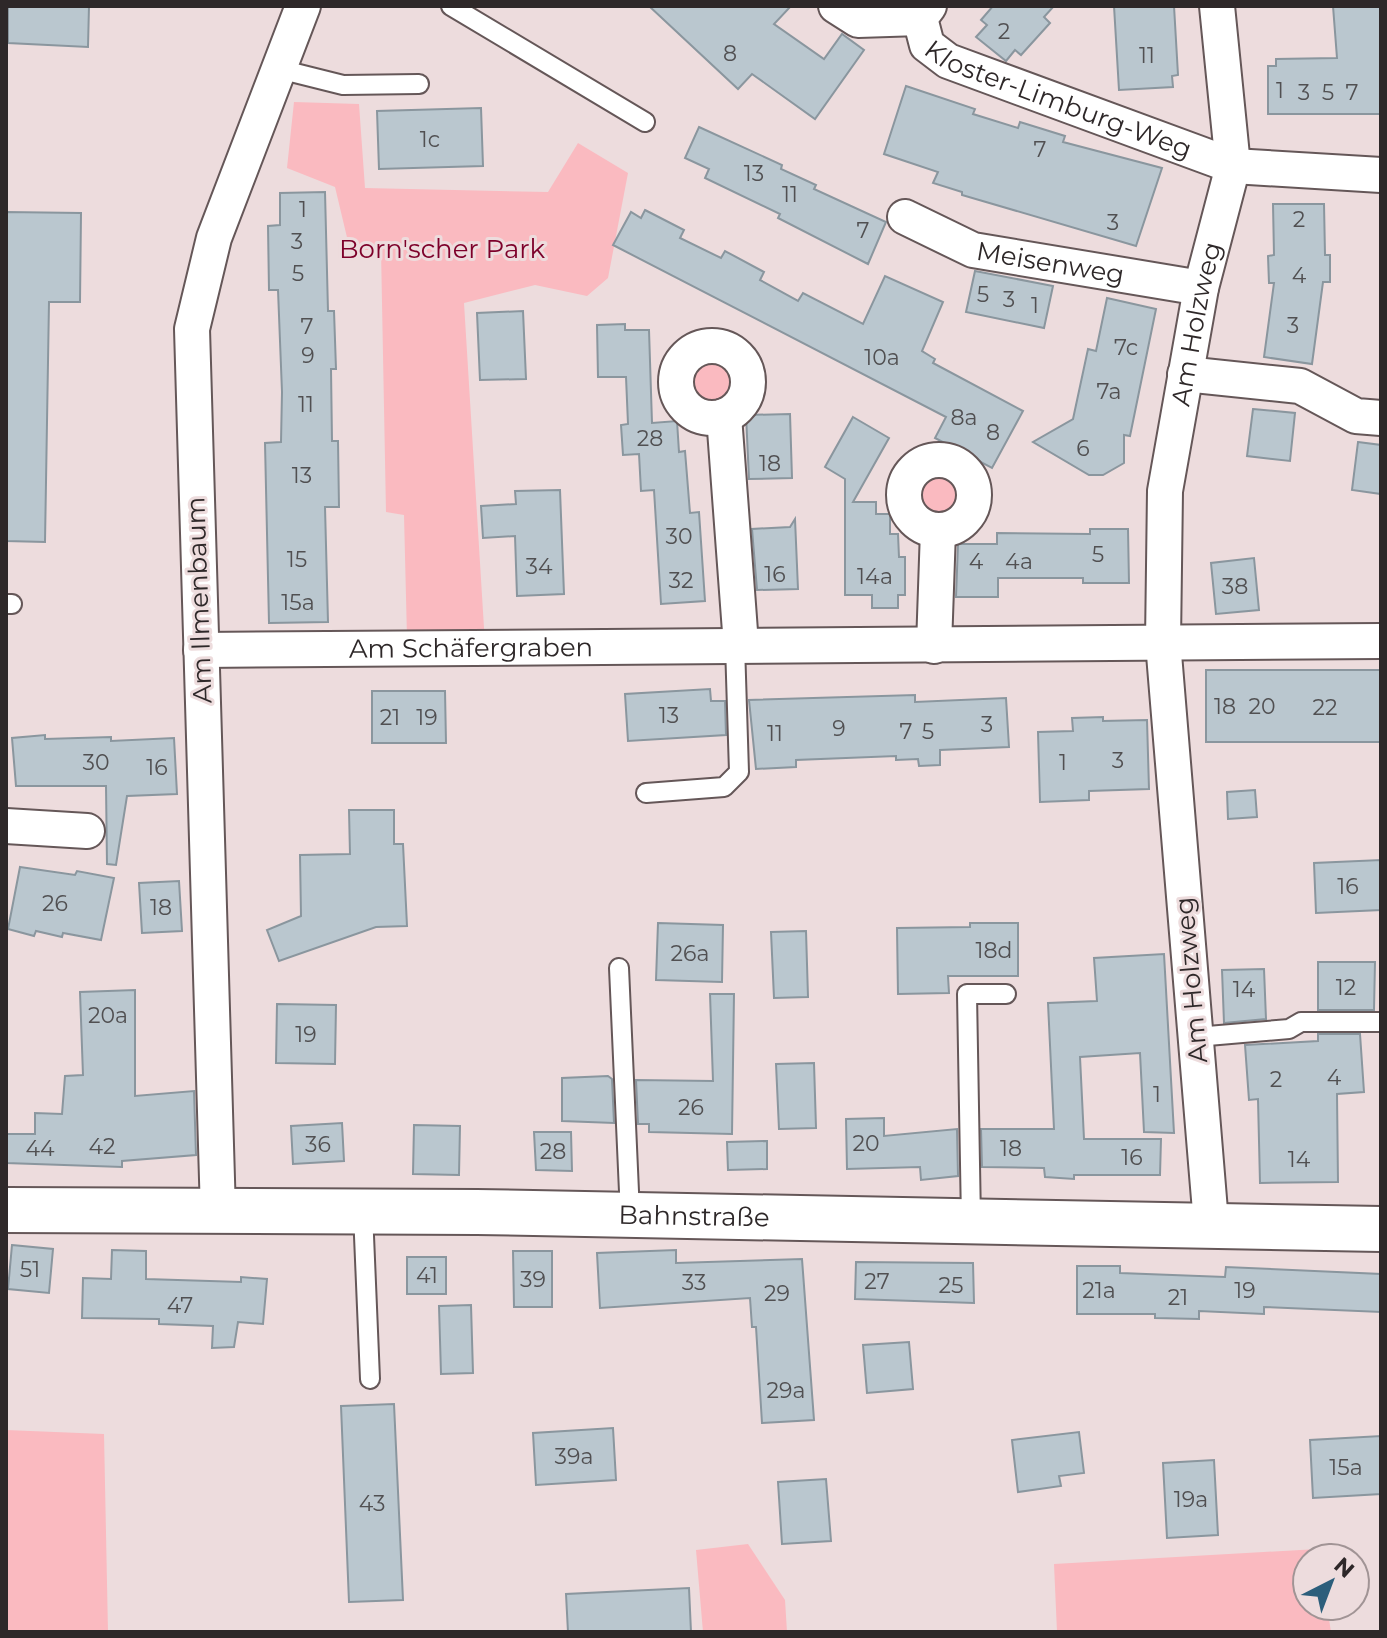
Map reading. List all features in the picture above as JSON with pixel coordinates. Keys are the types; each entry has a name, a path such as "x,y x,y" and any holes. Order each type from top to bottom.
{"street":[{"name":"Am Ilmenbaum","path":"218,1213 192,329 214,238 303,6"},
{"path":"836,6 858,20 925,12"},
{"name":"Am Holzweg","path":"1211,1223 1163,642 1165,491 1201,288 1233,166 1217,6"},
{"name":"Kloster-Limburg-Weg","path":"925,12 927,45 948,61 1233,166 1381,175"},
{"name":"Meisenweg","path":"905,217 973,250 1201,288"},
{"path":"1185,374 1300,386 1356,416 1381,418"},
{"path":"724,416 738,645"},
{"path":"934,646 938,530"},
{"path":"1163,642 1381,641"},
{"name":"Am Schäfergraben","path":"201,650 1163,642"},
{"path":"6,826 87,831"},
{"name":"Bahnstraße","path":"6,1210 630,1214 1211,1223 1381,1229"}],"lane":[{"path":"451,6 645,122"},
{"path":"279,69 343,85 419,84"},
{"path":"646,793 724,787 739,772 738,645"},
{"path":"619,968 630,1214"},
{"path":"971,1220 967,994 1006,994"},
{"path":"1196,1037 1289,1029 1301,1022 1381,1022"},
{"path":"363,1212 370,1379"}],"green space":[{"name":"Born'scher Park","path":"294,102 359,104 365,188 548,192 578,143 628,173 608,278 587,296 535,285 464,303 485,644 407,638 404,515 386,512 381,250 350,250 335,187 287,168"},
{"path":"712,363 726,369 732,383 726,397 712,403 698,397 692,383 698,369"},
{"path":"940,477 954,483 960,497 954,511 940,517 926,511 920,497 926,483"},
{"path":"6,1430 104,1434 108,1632 6,1632"},
{"path":"748,1544 785,1600 787,1632 703,1632 696,1550"},
{"path":"1291,1551 1291,1622 1329,1622 1331,1632 1057,1632 1054,1564"}],"building":[{"path":"8,6 89,6 88,47 8,43"},
{"path":"649,6 791,6 774,24 824,59 842,34 864,50 815,119 752,74 738,89"},
{"path":"993,6 1054,6 1044,17 1050,23 1021,55 1015,50 1006,61 976,37 987,25 981,20"},
{"path":"1114,6 1174,6 1178,75 1172,76 1173,87 1119,90"},
{"path":"1333,6 1381,6 1381,114 1268,114 1268,66 1276,66 1276,59 1337,58"},
{"path":"906,86 975,109 973,114 1018,128 1020,122 1065,136 1063,142 1162,168 1136,246 962,195 962,192 933,183 938,172 884,154"},
{"path":"481,108 483,166 379,169 377,111"},
{"path":"699,127 782,165 781,169 816,185 814,189 886,222 868,264 778,218 780,214 705,178 709,169 685,158"},
{"path":"325,192 328,311 334,311 336,369 331,369 332,441 338,441 339,507 325,507 328,622 269,623 265,443 281,442 282,392 278,290 269,290 268,226 280,225 280,193"},
{"path":"1273,204 1324,204 1325,255 1330,255 1330,282 1323,282 1312,364 1264,357 1274,283 1269,283 1268,256 1274,255"},
{"path":"645,210 684,230 680,238 721,258 725,251 764,272 760,280 798,301 803,293 863,324 885,276 943,302 922,351 935,359 933,363 1023,411 992,468 935,438 946,417 613,245 631,212 641,218"},
{"path":"6,212 81,213 80,302 49,302 45,542 6,541"},
{"path":"975,271 1053,286 1044,328 966,312"},
{"path":"1107,298 1156,309 1130,436 1124,435 1124,463 1103,475 1089,475 1033,442 1073,419 1088,349 1096,351"},
{"path":"523,311 526,379 480,380 477,313"},
{"path":"625,324 625,330 649,330 652,423 677,421 679,452 685,451 690,513 699,512 705,601 661,604 654,490 641,491 639,454 623,455 621,425 628,424 626,377 598,377 597,325"},
{"path":"1253,409 1295,413 1290,461 1247,456"},
{"path":"790,414 792,478 749,479 746,415"},
{"path":"853,417 889,438 853,502 876,502 876,514 890,514 890,534 898,534 899,557 905,557 905,595 898,595 898,608 872,608 872,595 845,595 845,479 825,467"},
{"path":"1358,442 1381,445 1381,494 1352,490"},
{"path":"560,490 564,594 517,596 515,536 483,538 481,506 516,504 515,491"},
{"path":"795,519 798,589 757,590 752,529 790,527"},
{"path":"1090,529 1128,529 1129,583 1083,583 1083,578 998,578 998,597 956,597 958,544 997,544 997,533 1090,534"},
{"path":"1254,558 1259,610 1216,614 1211,563"},
{"path":"1206,670 1381,670 1381,742 1206,742"},
{"path":"710,689 711,701 725,701 726,735 628,741 625,694"},
{"path":"372,691 445,691 446,743 372,743"},
{"path":"915,695 915,702 1006,698 1009,747 940,750 940,765 919,766 918,759 896,760 896,756 796,760 796,767 756,769 749,700"},
{"path":"1103,717 1103,721 1147,720 1149,789 1089,791 1089,800 1040,802 1038,732 1073,731 1072,718"},
{"path":"45,735 45,739 111,737 111,741 174,738 177,794 127,796 116,865 107,864 106,786 16,786 12,738"},
{"path":"1255,790 1257,817 1228,819 1227,792"},
{"path":"349,810 394,810 394,844 403,844 407,926 376,927 279,961 267,930 301,916 300,855 350,854"},
{"path":"1381,860 1381,910 1316,913 1314,863"},
{"path":"20,867 75,875 77,871 114,878 101,940 36,931 34,936 8,929"},
{"path":"179,881 182,931 142,933 139,883"},
{"path":"658,923 723,925 722,982 656,980"},
{"path":"970,923 1018,923 1018,976 948,976 949,993 898,994 897,928 970,927"},
{"path":"806,931 808,997 774,998 771,932"},
{"path":"1164,954 1174,1133 1144,1132 1140,1053 1080,1057 1084,1139 1161,1139 1160,1175 1074,1175 1074,1179 1045,1177 1044,1168 982,1167 981,1129 1054,1129 1048,1003 1097,1001 1094,958"},
{"path":"1318,962 1375,962 1374,1010 1318,1010"},
{"path":"1264,969 1266,1019 1224,1023 1222,970"},
{"path":"135,990 135,1096 194,1091 196,1155 122,1161 122,1167 6,1163 6,1134 35,1134 35,1113 62,1114 65,1076 83,1075 80,992"},
{"path":"710,994 734,994 732,1134 649,1132 649,1124 638,1124 636,1080 713,1081"},
{"path":"277,1004 336,1005 335,1064 276,1063"},
{"path":"1318,1034 1360,1034 1364,1092 1337,1094 1338,1182 1260,1183 1258,1099 1249,1100 1245,1045 1318,1041"},
{"path":"814,1063 816,1128 779,1129 776,1064"},
{"path":"608,1076 612,1079 614,1123 562,1121 562,1078"},
{"path":"884,1118 884,1136 957,1129 958,1176 921,1180 920,1167 847,1169 846,1119"},
{"path":"342,1123 344,1161 293,1164 291,1126"},
{"path":"414,1125 460,1126 459,1175 413,1174"},
{"path":"534,1132 571,1132 572,1171 536,1170"},
{"path":"767,1141 767,1169 728,1170 727,1142"},
{"path":"12,1245 53,1249 49,1293 8,1289"},
{"path":"112,1250 146,1251 146,1279 241,1282 241,1277 267,1279 263,1324 238,1322 234,1347 212,1348 213,1326 159,1324 159,1319 82,1318 83,1278 111,1279"},
{"path":"676,1250 676,1263 802,1259 814,1420 762,1423 756,1327 752,1327 750,1298 600,1308 597,1253"},
{"path":"513,1251 552,1251 552,1307 514,1307"},
{"path":"407,1257 446,1257 446,1294 407,1294"},
{"path":"856,1262 973,1263 974,1303 855,1299"},
{"path":"1077,1266 1120,1266 1120,1273 1225,1277 1226,1267 1381,1274 1381,1312 1264,1307 1264,1314 1199,1311 1199,1319 1155,1318 1155,1314 1077,1314"},
{"path":"471,1305 473,1373 441,1374 439,1306"},
{"path":"909,1342 913,1389 867,1393 863,1345"},
{"path":"394,1404 403,1600 349,1602 341,1406"},
{"path":"613,1428 616,1480 536,1485 533,1433"},
{"path":"1079,1432 1084,1473 1059,1476 1061,1486 1018,1492 1012,1440"},
{"path":"1381,1436 1381,1494 1313,1498 1310,1440"},
{"path":"1214,1460 1218,1535 1167,1538 1163,1463"},
{"path":"826,1479 831,1541 782,1544 778,1482"},
{"path":"689,1588 691,1632 568,1632 566,1594"}]}
